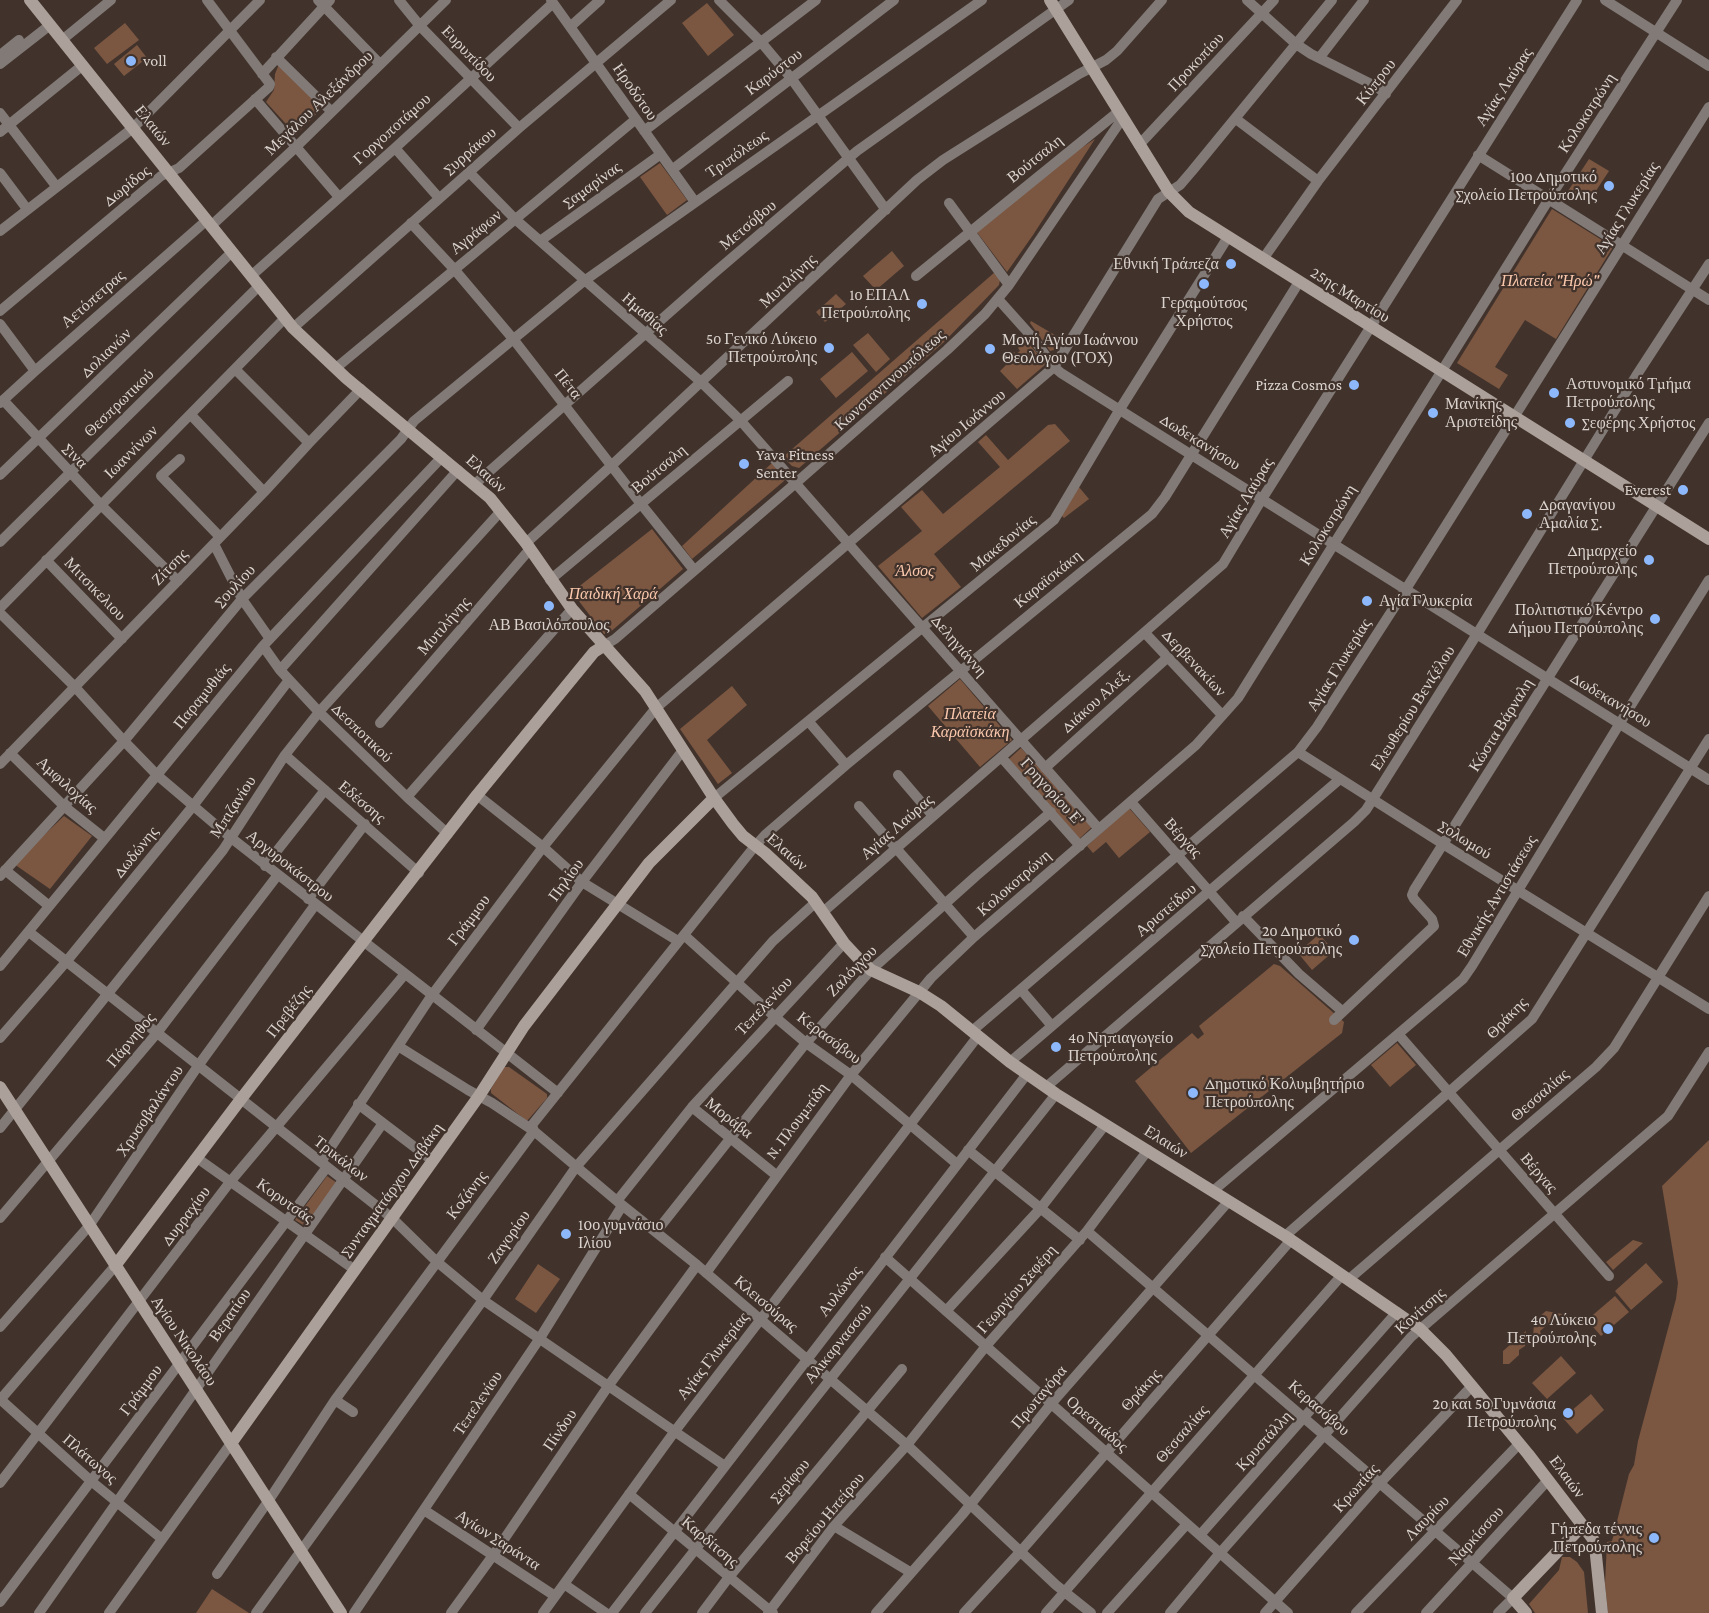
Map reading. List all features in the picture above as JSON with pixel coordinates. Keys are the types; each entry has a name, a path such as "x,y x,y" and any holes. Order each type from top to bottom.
{"street":[{"name":"Ελαιών","path":"30,0 170,172 289,324 361,390 475,484 501,511 572,609 633,676 714,798 738,830 820,907 844,943 871,970 941,1005 1010,1062 1051,1091 1288,1238 1420,1329 1472,1386 1593,1539 1602,1613"},
{"path":"62,40 111,0"},
{"path":"207,0 262,74 324,2 380,64"},
{"path":"0,231 133,128 260,0"},
{"name":"Ευρυπίδου","path":"399,0 420,26 519,128"},
{"name":"Μεγάλου Αλεξάνδρου","path":"209,222 296,147 446,0"},
{"path":"570,27 600,0"},
{"name":"Συρράκου","path":"289,324 411,223 671,0"},
{"path":"718,0 761,42 790,78 886,210"},
{"path":"644,131 816,0"},
{"name":"Καρύστου","path":"673,169 894,0"},
{"name":"Τριπόλεως","path":"514,340 584,281 982,0"},
{"name":"Μετσόβου","path":"475,484 849,159 1053,5 1069,0"},
{"name":"Μυτιλήνης","path":"380,723 528,546 917,180 943,160 1117,51 1162,0"},
{"path":"1247,0 1296,44 1386,94"},
{"name":"Προκοπίου","path":"1139,145 1274,0"},
{"name":"Αγίου Ιωάννου","path":"656,708 1054,368 1150,209 1158,199 1180,185 1332,0"},
{"path":"1320,57 1364,0"},
{"name":"Κύπρου","path":"1263,259 1318,181 1457,0"},
{"name":"Αγίας Λαύρας","path":"820,907 896,848 1022,741 1223,564 1577,0"},
{"path":"1605,0 1709,66"},
{"name":"Κολοκοτρώνη","path":"919,992 974,937 1196,745 1245,689 1549,199 1677,0"},
{"name":"Ηροδότου","path":"552,1 695,202"},
{"name":"Γοργοποτάμου","path":"251,276 395,148 552,1"},
{"name":"25ης Μαρτίου","path":"1053,5 1169,192 1189,212 1709,539"},
{"path":"0,55 48,22"},
{"path":"0,64 48,22"},
{"path":"276,57 331,111"},
{"path":"5,129 82,65"},
{"name":"Δωρίδος","path":"0,311 161,176 179,168 269,87 270,84 262,74"},
{"path":"255,99 339,197"},
{"name":"Αγίας Γλυκερίας","path":"543,1613 675,1431 975,1034 1298,752 1317,727 1406,589 1709,107"},
{"path":"0,114 5,129 56,186"},
{"name":"Βούτσαλη","path":"916,276 1120,116"},
{"name":"Κωνσταντινουπόλεως","path":"605,645 615,639 947,350 998,299 1120,116"},
{"path":"1236,119 1318,181"},
{"name":"Αγράφων","path":"336,368 636,120"},
{"path":"395,148 439,198"},
{"name":"Σαμαρίνας","path":"540,241 661,154"},
{"path":"1478,155 1709,300"},
{"name":"Ημαθίας","path":"469,172 515,219 701,381 797,482"},
{"path":"0,173 27,209"},
{"path":"949,202 1009,285"},
{"name":"Αετόπετρας","path":"2,402 209,222"},
{"name":"Πέτα","path":"411,223 454,269 514,340 694,570"},
{"name":"Μακεδονίας","path":"714,798 1054,519 1228,237"},
{"name":"Δολιανών","path":"0,475 232,252"},
{"name":"Ελευθερίου Βενιζέλου","path":"1051,1091 1240,919 1354,822 1373,799 1709,264"},
{"name":"Καραϊσκάκη","path":"755,846 846,765 1152,514 1299,282"},
{"name":"Θεσπρωτικού","path":"0,542 259,286"},
{"name":"Δωδεκανήσου","path":"998,299 1032,337 1054,368 1709,780"},
{"path":"0,324 35,371"},
{"name":"Ιωαννίνων","path":"0,608 190,415 236,370 289,324"},
{"path":"0,348 10,340"},
{"name":"Σουλίου","path":"2,873 124,741 242,599 401,440 414,421 514,340"},
{"path":"236,370 309,443"},
{"name":"Βούτσαλη","path":"550,580 788,381"},
{"name":"Ζίτσης","path":"0,764 361,390"},
{"name":"Σινα","path":"2,402 178,581"},
{"path":"190,415 264,492"},
{"name":"Κώστα Βάρναλη","path":"1338,1016 1434,926 1432,919 1412,895 1709,423"},
{"name":"Παραμυθιάς","path":"0,966 266,642 442,457"},
{"name":"Δεσποτικού","path":"180,459 161,476 217,541 242,599 280,670 319,712 406,797 448,834"},
{"path":"280,670 458,470"},
{"name":"Δεληγιάννη","path":"797,482 1099,829"},
{"name":"Μπιζανίου","path":"0,1128 223,850 285,755 319,712 501,511"},
{"name":"Μιτσικελιου","path":"46,560 122,639"},
{"name":"Εθνικής Αντιστάσεως","path":"1214,1191 1463,979 1709,580"},
{"path":"406,797 572,609"},
{"name":"Αργυροκάστρου","path":"0,613 75,687 157,775 193,806 265,866 558,1093"},
{"name":"Δερβενακίων","path":"1145,633 1222,715"},
{"name":"Πρεβέζης","path":"0,1399 115,1266 241,1099 419,873 477,795 594,652 605,645"},
{"name":"Διάκου Αλεξ.","path":"1045,768 1168,657"},
{"name":"Δωδώνης","path":"0,1038 66,962 193,806 288,680"},
{"name":"Γράμμου","path":"0,1602 287,1220 324,1165 357,1104 432,995 543,847 656,708"},
{"path":"809,722 846,765"},
{"name":"Θράκης","path":"964,1613 1209,1336 1288,1238 1532,1019 1709,739"},
{"name":"Πηλίου","path":"476,1030 582,882 683,750"},
{"name":"Σολωμού","path":"1298,752 1709,1009"},
{"name":"Αμφιλοχίας","path":"10,753 65,807 105,838"},
{"name":"Εδέσσης","path":"285,755 419,873"},
{"name":"Γρηγορίου Ε'","path":"1002,758 1080,846"},
{"path":"898,776 933,816"},
{"name":"Αριστείδου","path":"1010,1062 1340,779"},
{"path":"265,866 325,790"},
{"name":"Κερασόβου","path":"477,795 543,847 582,882 681,938 806,1043 851,1075 957,1164"},
{"name":"Συνταγματάρχου Δαβάκη","path":"109,1613 433,1161 506,1053 649,863 714,798"},
{"name":"Βέργας","path":"1131,802 1210,892 1299,974 1338,1016"},
{"path":"859,806 974,937"},
{"name":"Ζαλόγγου","path":"656,1232 806,1043 871,970 1051,812"},
{"name":"Χρυσοβαλάντου","path":"0,1327 89,1226 365,824"},
{"name":"Κοζάνης","path":"217,1574 335,1400 534,1131 532,1125 755,846"},
{"path":"2,873 48,905"},
{"name":"Πάρνηθος","path":"0,1218 157,1033 278,876"},
{"name":"Θεσσαλίας","path":"1046,1613 1253,1374 1345,1278 1500,1150 1596,1067 1614,1048 1709,896"},
{"name":"Ζαγορίου","path":"256,1613 483,1300 576,1167 773,941 820,907"},
{"name":"Τρικάλων","path":"29,932 392,1218 436,1262 483,1300 725,1466"},
{"name":"Τεπελενίου","path":"354,1613 540,1338 619,1204 692,1107 844,943"},
{"name":"Δυρραχίου","path":"0,1483 230,1182 405,974"},
{"path":"1022,991 1052,1026"},
{"name":"N. Πλουμπίδη","path":"706,1273 851,1075 919,992"},
{"name":"Βέργας","path":"1399,1035 1609,1276"},
{"name":"Κλεισούρας","path":"398,1046 534,1131 619,1204 697,1264 907,1445 1090,1613"},
{"name":"Κονίτσης","path":"1170,1613 1220,1553 1420,1329 1668,1116 1709,1052"},
{"name":"Αυλώνος","path":"612,1613 1027,1074"},
{"name":"Αγίου Νικολάου","path":"0,1087 341,1613"},
{"name":"Αλικαρνασσού","path":"645,1613 995,1171 1051,1091"},
{"path":"357,1104 433,1161"},
{"name":"Μοράβα","path":"692,1107 776,1175"},
{"name":"Βερατίου","path":"39,1613 383,1123"},
{"path":"946,1311 1040,1209 1104,1125"},
{"name":"Κερασόβου","path":"968,1150 1040,1209 1084,1235 1153,1287 1472,1562 1513,1598 1526,1613"},
{"name":"Γεωργίου Σεφέρη","path":"907,1445 986,1346 1084,1235 1148,1150"},
{"name":"Κορυτσάς","path":"196,1158 355,1270"},
{"name":"Πρωταγόρα","path":"876,1613 970,1505 1052,1404 1228,1202"},
{"name":"Ορεστιάδος","path":"885,1257 1288,1613"},
{"name":"Πίνδου","path":"451,1613 609,1385 697,1264"},
{"name":"Κρυστάλλη","path":"1200,1535 1397,1312"},
{"name":"Σερίφου","path":"702,1613 729,1577 902,1369"},
{"name":"Κρωπίας","path":"1265,1613 1380,1483 1472,1386"},
{"name":"Πλάτωνος","path":"0,1399 91,1481 162,1539"},
{"path":"335,1400 353,1412"},
{"name":"Λαυρίου","path":"1356,1613 1519,1444"},
{"name":"Βορείου Ηπείρου","path":"770,1612 834,1526 907,1445"},
{"name":"Ναρκίσσου","path":"1426,1613 1548,1480"},
{"name":"Καρδίτσης","path":"629,1494 770,1612"},
{"name":"Αγίων Σαράντα","path":"424,1510 555,1596"},
{"path":"1107,1613 1187,1524"},
{"path":"1498,1613 1582,1525"},
{"path":"834,1526 910,1572"},
{"path":"564,1584 606,1613"}],"green space":[{"path":"707,3 734,35 708,56 682,23"},
{"path":"125,23 139,40 107,64 94,48"},
{"name":"voll","path":"137,45 147,58 124,76 114,64"},
{"path":"279,64 322,108 296,135 266,102 274,90 275,74"},
{"path":"1095,139 1007,272 976,231 1075,152"},
{"path":"1589,159 1609,171 1588,203 1568,191"},
{"path":"660,163 687,200 667,215 640,177"},
{"name":"Πλατεία \"Ηρώ\"","path":"1552,209 1613,247 1556,339 1525,320 1495,367 1508,375 1499,389 1457,363"},
{"path":"892,251 904,266 876,290 863,276"},
{"path":"995,272 1000,280 999,285 943,343 799,468 792,466 783,457"},
{"path":"836,294 846,304 825,322 816,312"},
{"path":"1031,321 1060,338 1054,350 1050,351 1030,323"},
{"path":"868,333 890,359 876,372 853,345"},
{"path":"1026,340 1046,364 1017,389 1000,371 1007,364 1004,360 1014,352 1016,354 1020,351 1018,348"},
{"path":"852,352 868,371 836,398 820,379"},
{"name":"Άλσος","path":"1055,424 1070,441 934,554 961,587 922,618 878,566 922,531 901,507 922,490 943,514 1000,467 978,442 986,435 1008,460 1048,425"},
{"path":"772,463 785,479 784,481 692,559 682,546"},
{"path":"1078,486 1089,499 1064,518 1061,515"},
{"name":"Παιδική Χαρά","path":"652,529 683,569 608,634 604,634 572,592"},
{"name":"Πλατεία Καραϊσκάκη","path":"960,679 1012,740 980,767 928,706"},
{"path":"732,686 747,705 707,740 732,773 718,784 680,729"},
{"path":"1021,748 1092,827 1079,839 1009,759"},
{"path":"1129,808 1150,832 1119,858 1106,842 1093,853 1087,846"},
{"path":"64,816 92,836 50,889 14,864"},
{"path":"1319,934 1334,951 1312,970 1298,953"},
{"path":"1274,964 1280,966 1344,1022 1342,1033 1191,1153 1135,1081 1192,1033 1198,1039 1204,1034 1199,1026"},
{"path":"1397,1043 1416,1065 1390,1087 1371,1065"},
{"path":"504,1067 509,1067 547,1094 547,1098 527,1121 491,1093"},
{"path":"1709,1140 1709,1613 1608,1613 1605,1584 1607,1542 1612,1541 1629,1474 1634,1465 1638,1441 1676,1299 1678,1283 1662,1186"},
{"path":"327,1176 337,1183 305,1226 295,1220"},
{"path":"1633,1240 1643,1243 1613,1270 1606,1262"},
{"path":"1646,1263 1663,1282 1631,1310 1615,1291"},
{"path":"538,1264 560,1279 536,1313 515,1299"},
{"path":"1615,1296 1629,1312 1601,1336 1587,1320"},
{"path":"1546,1311 1562,1314 1562,1316 1555,1322 1552,1321 1540,1331 1541,1334 1536,1340 1533,1340 1534,1321"},
{"path":"1526,1331 1525,1346 1519,1350 1519,1355 1509,1364 1503,1364 1503,1351"},
{"path":"1561,1356 1576,1373 1547,1399 1532,1383"},
{"path":"1591,1394 1604,1410 1577,1434 1563,1418"},
{"path":"1562,1557 1570,1557 1584,1572 1588,1613 1535,1613 1529,1604 1559,1570"},
{"path":"212,1589 249,1613 196,1613"}],"place":[{"name":"voll","path":"131,61"},
{"name":"10ο Δημοτικό Σχολείο Πετρούπολης","path":"1609,186"},
{"name":"Εθνική Τράπεζα","path":"1231,264"},
{"name":"Γεραμούτσος Χρήστος","path":"1204,284"},
{"name":"1ο ΕΠΑΛ Πετρούπολης","path":"922,304"},
{"name":"5ο Γενικό Λύκειο Πετρούπολης","path":"829,348"},
{"name":"Μονή Αγίου Ιωάννου Θεολόγου (ΓΟΧ)","path":"990,349"},
{"name":"Pizza Cosmos","path":"1354,385"},
{"name":"Αστυνομικό Τμήμα Πετρούπολης","path":"1554,393"},
{"name":"Μανίκης Αριστείδης","path":"1433,413"},
{"name":"Σεφέρης Χρήστος","path":"1570,423"},
{"name":"Yava Fitness Senter","path":"744,464"},
{"name":"Everest","path":"1683,490"},
{"name":"Δραγανίγου Αμαλία Σ.","path":"1527,514"},
{"name":"Δημαρχείο Πετρούπολης","path":"1649,560"},
{"name":"Αγία Γλυκερία","path":"1367,601"},
{"name":"ΑΒ Βασιλόπουλος","path":"549,606"},
{"name":"Πολιτιστικό Κέντρο Δήμου Πετρούπολης","path":"1655,619"},
{"name":"2ο Δημοτικό Σχολείο Πετρούπολης","path":"1354,940"},
{"name":"4ο Νηπιαγωγείο Πετρούπολης","path":"1056,1047"},
{"name":"Δημοτικό Κολυμβητήριο Πετρούπολης","path":"1193,1093"},
{"name":"10ο γυμνάσιο Ιλίου","path":"566,1234"},
{"name":"4ο Λύκειο Πετρούπολης","path":"1608,1329"},
{"name":"2ο και 5ο Γυμνάσια Πετρούπολης","path":"1568,1413"},
{"name":"Γήπεδα τέννις Πετρούπολης","path":"1654,1538"}]}
